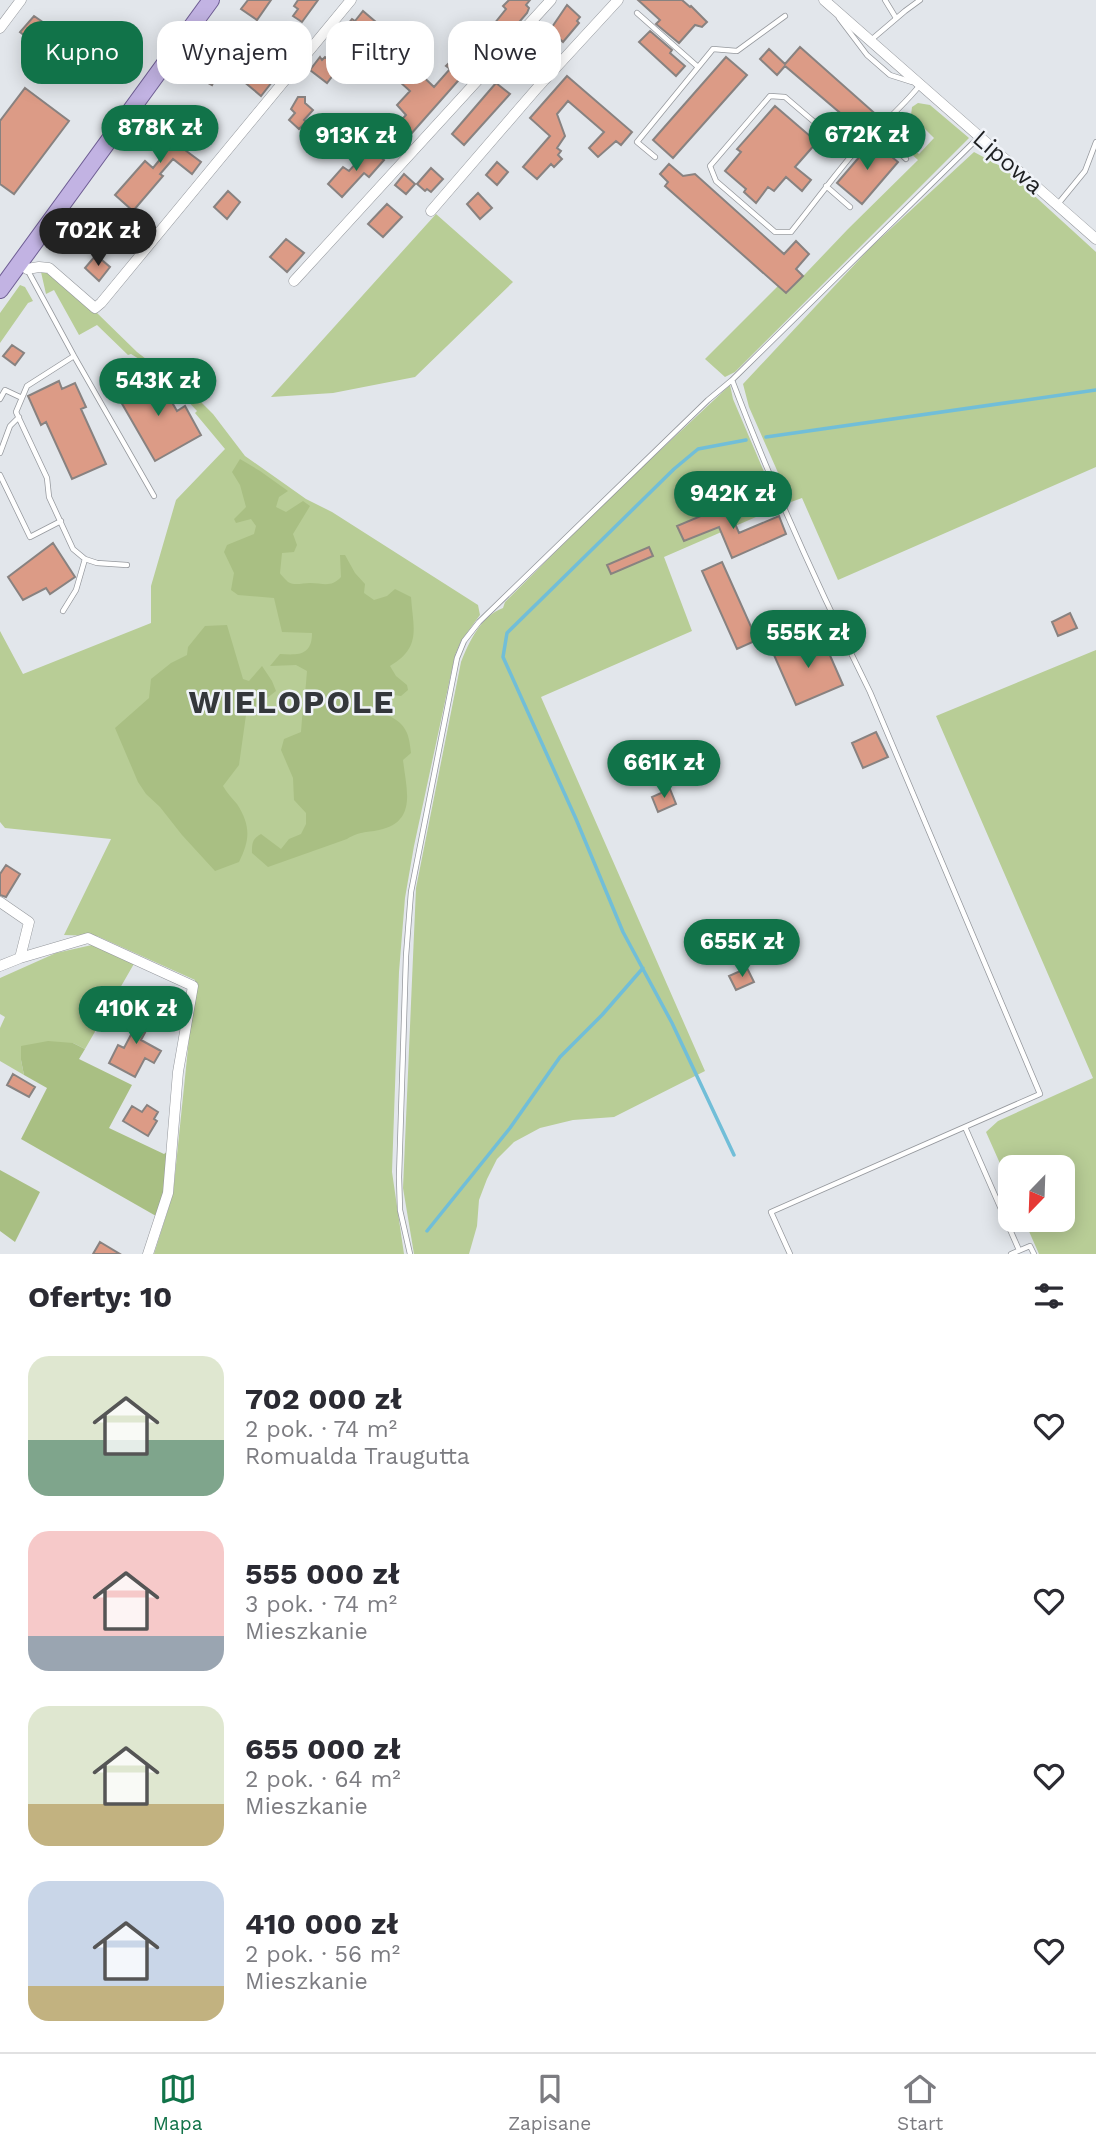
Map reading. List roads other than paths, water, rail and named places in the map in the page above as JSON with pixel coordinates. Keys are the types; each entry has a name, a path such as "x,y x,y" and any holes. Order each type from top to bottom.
{"main road":[{"path":"0,290 24,266 211,0"}],"street":[{"path":"0,28 21,0"},
{"path":"24,266 49,268 95,308 105,300 351,0"},
{"path":"294,281 551,0"},
{"path":"430,211 618,0"},
{"name":"Lipowa","path":"827,2 1096,239"},
{"path":"0,902 29,922 20,958"},
{"path":"0,966 88,938 192,986 178,1072 168,1193 148,1254"}],"lane":[{"path":"885,0 897,18"},
{"path":"870,41 920,0"},
{"name":"Lipowa","path":"827,2 867,55 890,75 920,85"},
{"path":"637,13 698,67"},
{"path":"655,157 637,142 713,49 737,51 785,16"},
{"path":"853,155 785,97 770,96 710,166 716,181 775,232 791,232 853,155 920,85"},
{"path":"876,130 906,159"},
{"path":"410,1254 400,1210 399,1166 411,892 457,658 464,641 479,622 708,400 732,380 979,137"},
{"path":"1058,205 1085,172 1096,142"},
{"path":"826,186 850,207"},
{"path":"24,266 154,496"},
{"path":"74,356 27,386 16,412 47,478 50,497 73,549 85,559 113,566 127,565"},
{"path":"732,380 831,612 870,692 1040,1094 771,1212 790,1254"},
{"path":"0,399 5,390 22,398"},
{"path":"0,453 10,426 19,417"},
{"path":"0,475 30,537 61,521"},
{"path":"63,611 76,590 85,559"},
{"path":"965,1127 1019,1250"},
{"path":"1011,1254 1030,1246 1034,1254"}],"waterway":[{"path":"766,437 1096,390"},
{"path":"734,1155 672,1023 623,932 576,819 503,657 507,633 674,469 698,449 746,440"},
{"path":"427,1231 510,1128 560,1057 643,968"}],"district":[{"name":"WIELOPOLE","path":"292,702"}]}
